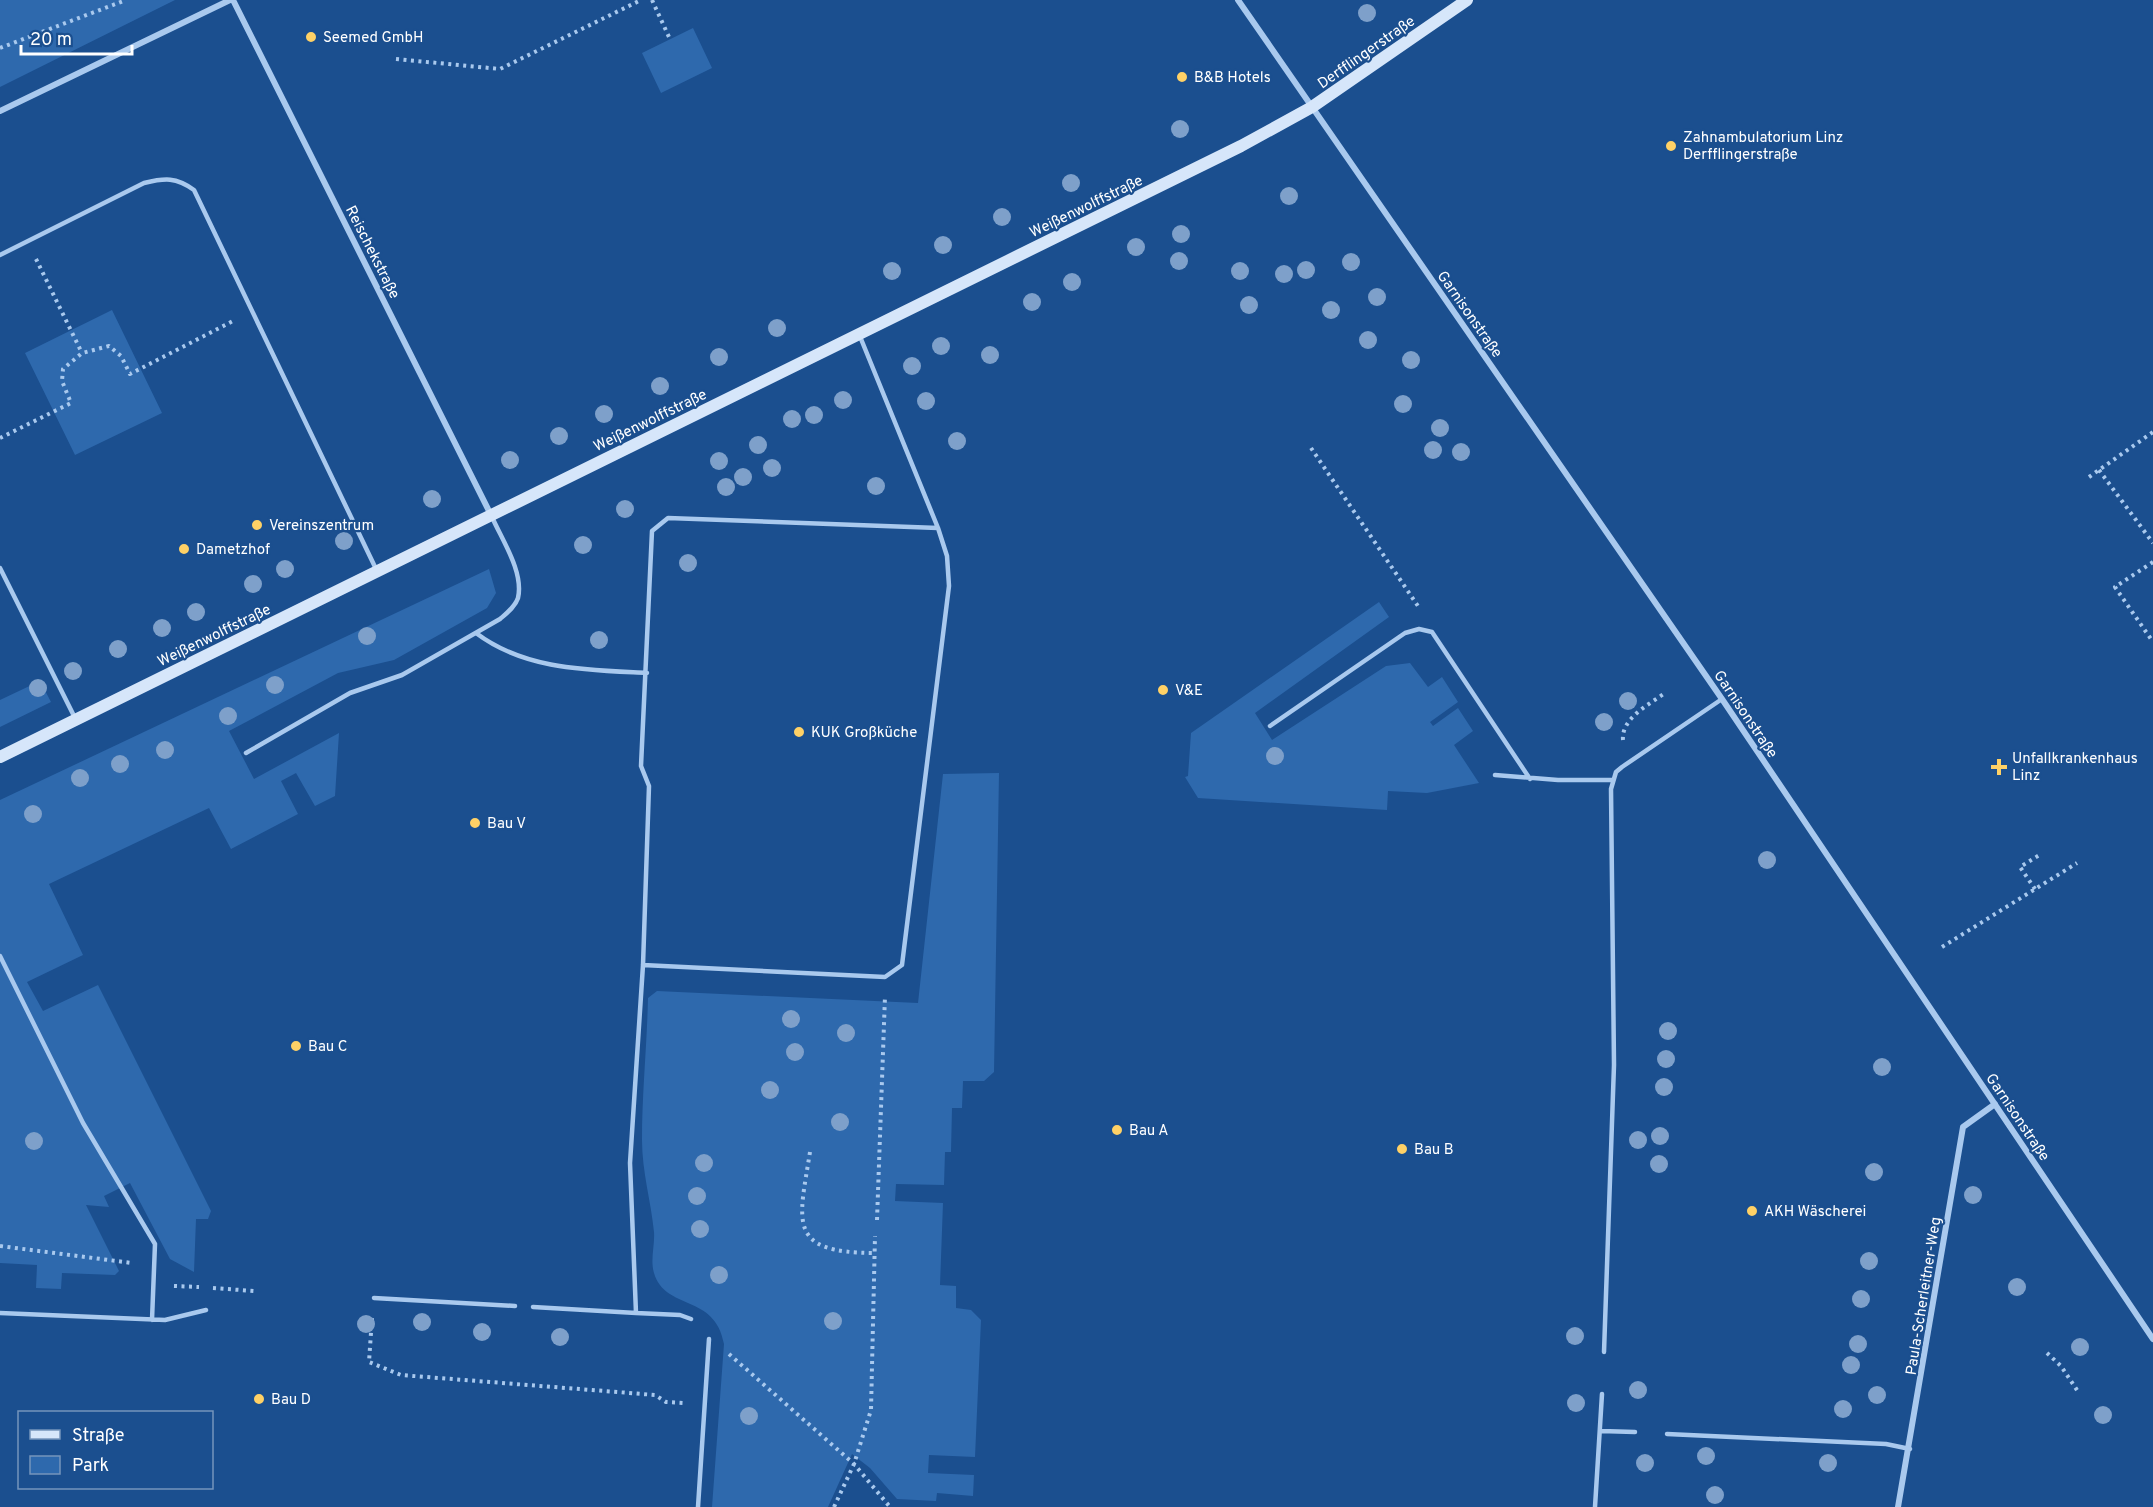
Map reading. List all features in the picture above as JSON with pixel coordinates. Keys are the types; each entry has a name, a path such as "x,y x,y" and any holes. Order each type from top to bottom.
{"street":[{"path":"0,111 232,0"},
{"name":"Reischekstraße","path":"232,0 492,515"},
{"name":"Garnisonstraße","path":"1238,0 1722,699 2153,1339"},
{"name":"Derfflingerstraße","path":"1312,108 1467,0"},
{"name":"Weißenwolffstraße","path":"0,757 1241,146 1312,108"},
{"name":"Paula-Scherleitner-Weg","path":"1898,1507 1910,1449 1963,1127 1995,1104"}],"lane":[{"path":"0,255 144,183 164,178 180,180 194,190 378,572"},
{"path":"643,965 885,977 902,965 949,586 947,556 938,528 859,334"},
{"path":"246,753 350,693 402,675 500,619 513,608 518,598 517,575 492,515"},
{"path":"636,1313 630,1163 643,965 648,786 641,766 652,531 668,518 938,528"},
{"path":"0,568 76,720"},
{"path":"1270,726 1404,633 1425,630 1432,632 1530,779"},
{"path":"476,633 496,649 528,660 577,669 647,673"},
{"path":"1604,1352 1614,1065 1610,800 1612,780 1616,772 1633,759 1722,699"},
{"path":"1495,775 1530,779 1612,780"},
{"path":"0,956 83,1123 155,1244 152,1320"},
{"path":"374,1298 515,1306"},
{"path":"533,1307 680,1315 691,1319"},
{"path":"0,1313 165,1320 206,1310"},
{"path":"698,1507 709,1340"},
{"path":"1595,1507 1602,1394"},
{"path":"1601,1431 1635,1432"},
{"path":"1666,1434 1886,1444 1910,1449"}],"path":[{"path":"0,48 126,0"},
{"path":"396,59 500,69 641,0"},
{"path":"652,0 669,37"},
{"path":"27,241 82,353"},
{"path":"0,438 71,403 62,381 63,369 82,353 109,346 121,356 129,374 253,312"},
{"path":"2089,477 2153,432"},
{"path":"1311,448 1424,614"},
{"path":"2099,470 2153,543"},
{"path":"2153,562 2115,587 2153,642"},
{"path":"1633,759 1623,739 1626,725 1637,713 1665,693"},
{"path":"2035,889 2020,867 2041,854"},
{"path":"1942,947 2078,863"},
{"path":"877,1220 885,977"},
{"path":"810,1152 801,1220 806,1234 828,1248 851,1253 875,1253"},
{"path":"834,1507 854,1464 870,1410 875,1236"},
{"path":"0,1246 154,1265"},
{"path":"374,1298 369,1362 401,1374 655,1395 666,1402 705,1404"},
{"path":"709,1340 744,1366 854,1464 890,1507"},
{"path":"2047,1353 2061,1366 2079,1393"}],"green space":[{"path":"0,0 175,0 0,87"},
{"path":"693,28 712,68 661,93 642,53"},
{"path":"112,310 162,413 75,455 25,353"},
{"path":"489,569 496,593 487,608 394,660 338,673 229,731 254,779 339,733 335,796 315,806 296,773 281,781 298,814 231,849 209,808 49,884 83,955 27,982 43,1011 98,985 211,1211 208,1219 196,1219 194,1272 170,1259 130,1183 104,1196 109,1207 86,1205 119,1271 115,1275 62,1273 61,1289 36,1288 37,1265 0,1263 0,800"},
{"path":"1379,602 1389,617 1255,713 1272,740 1386,666 1410,663 1428,687 1442,677 1458,702 1430,722 1433,726 1458,708 1473,731 1454,745 1479,783 1427,793 1388,791 1387,810 1198,798 1185,777 1188,776 1191,733"},
{"path":"40,681 51,702 0,727 0,700"},
{"path":"999,773 994,1072 984,1081 963,1081 962,1108 952,1108 951,1152 945,1152 944,1185 896,1184 895,1201 943,1203 940,1285 956,1286 956,1308 971,1310 981,1320 975,1457 929,1455 928,1473 974,1475 973,1496 937,1493 936,1501 897,1499 870,1468 852,1454 828,1507 712,1507 724,1344 719,1328 711,1317 701,1309 668,1293 660,1285 654,1273 654,1232 643,1164 642,1140 648,998 657,991 918,1003 943,774"}],"place":[{"name":"Seemed GmbH","path":"311,37"},
{"name":"B&B Hotels","path":"1182,77"},
{"name":"Zahnambulatorium Linz Derfflingerstraße","path":"1671,146"},
{"name":"Vereinszentrum","path":"257,525"},
{"name":"Dametzhof","path":"184,549"},
{"name":"V&E","path":"1163,690"},
{"name":"KUK Großküche","path":"799,732"},
{"name":"Unfallkrankenhaus Linz","path":"1999,767"},
{"name":"Bau V","path":"475,823"},
{"name":"Bau C","path":"296,1046"},
{"name":"Bau A","path":"1117,1130"},
{"name":"Bau B","path":"1402,1149"},
{"name":"AKH Wäscherei","path":"1752,1211"},
{"name":"Bau D","path":"259,1399"}]}
